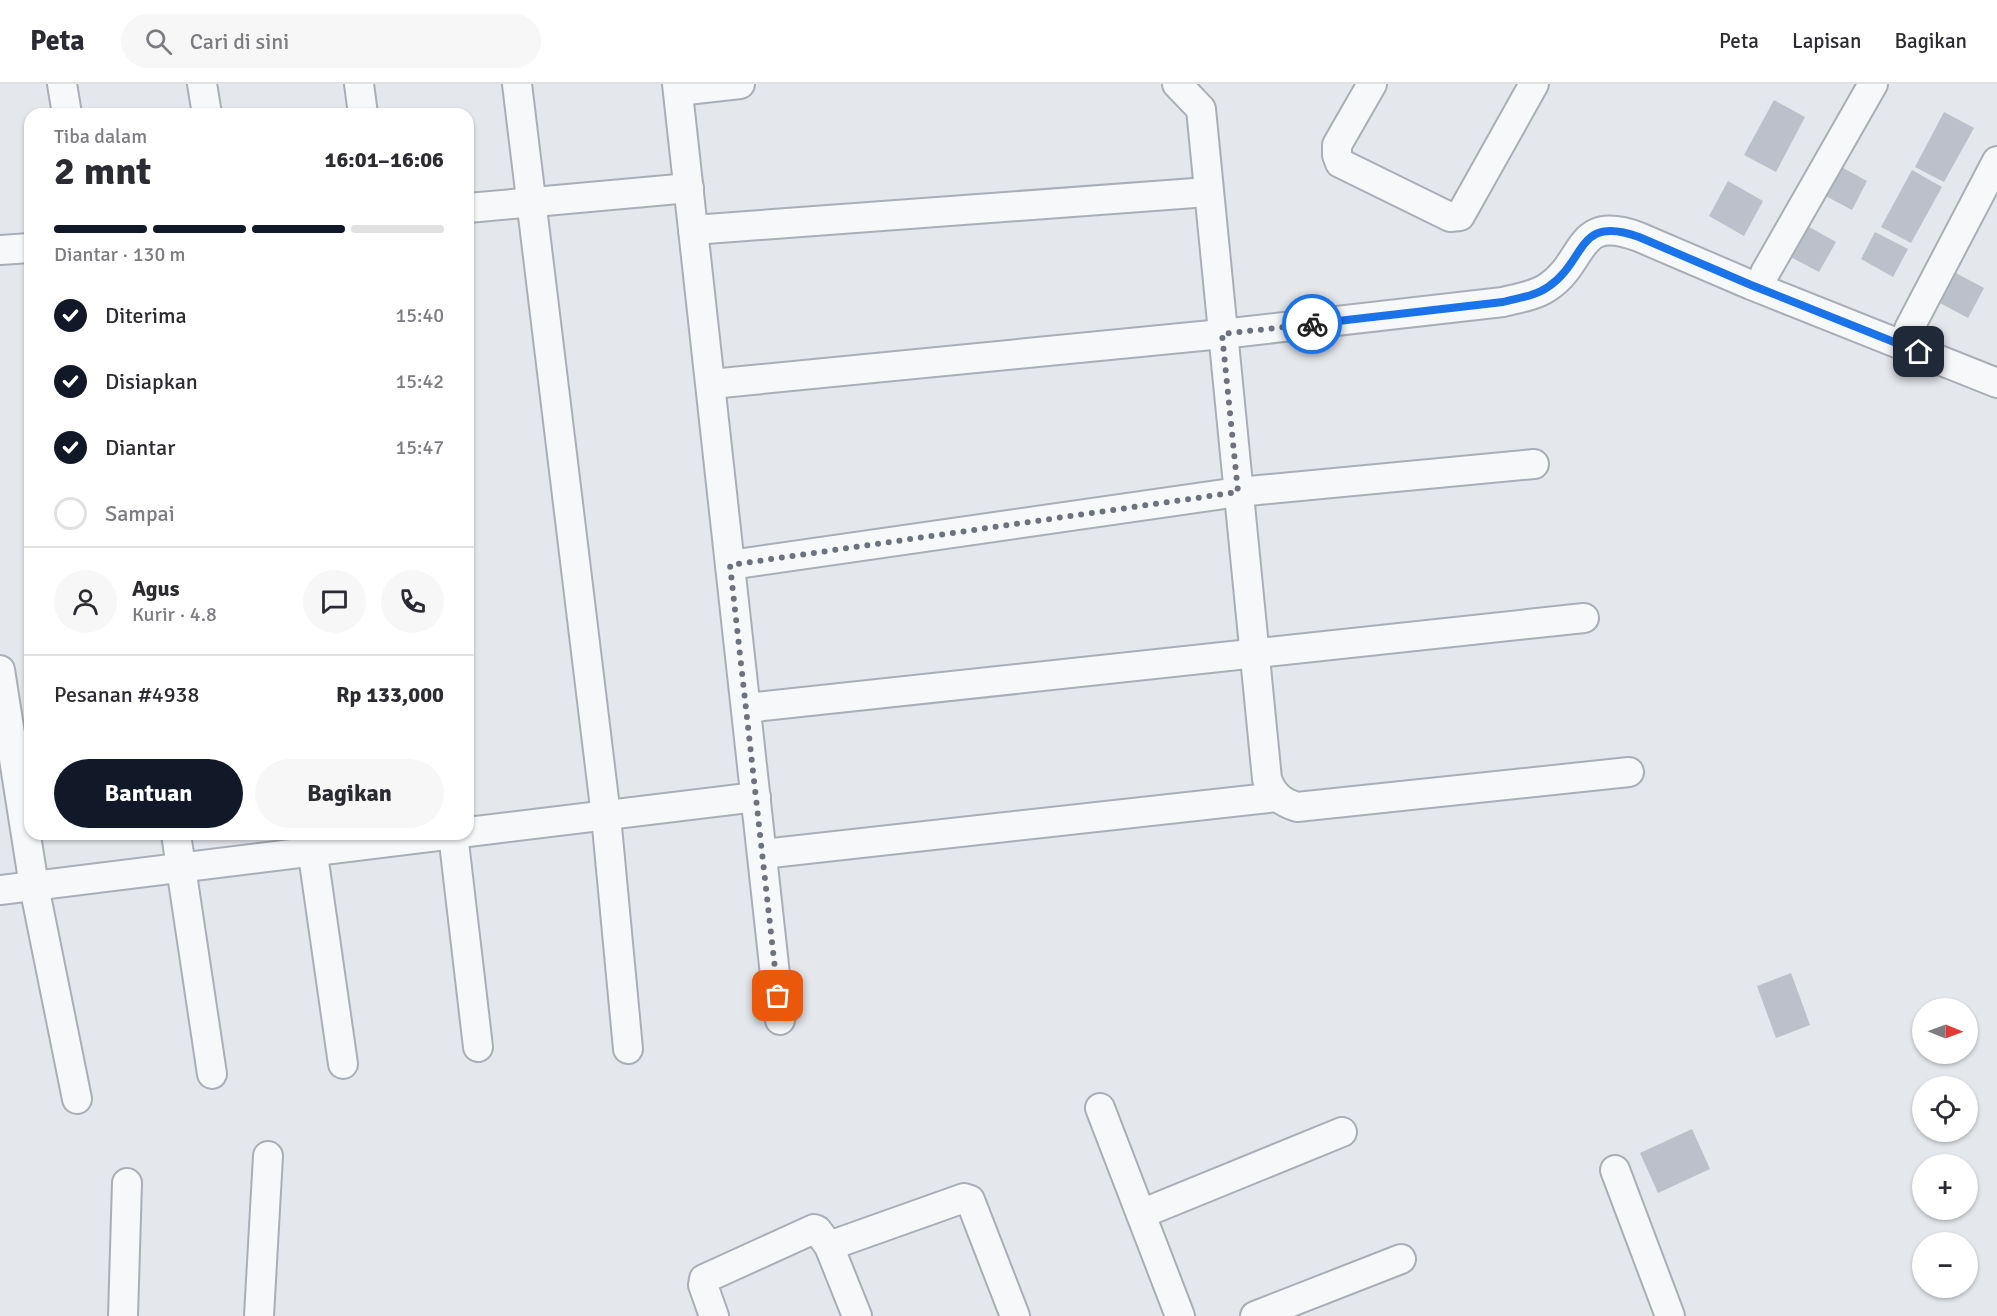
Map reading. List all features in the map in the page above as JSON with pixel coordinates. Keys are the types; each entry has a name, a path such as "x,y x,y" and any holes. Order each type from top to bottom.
{"street":[{"path":"62,84 66,108"},
{"path":"202,84 206,108"},
{"path":"359,84 362,108"},
{"path":"517,84 606,816 628,1049"},
{"path":"741,84 678,87 780,1020"},
{"path":"1177,84 1201,109 1254,654 1267,779 1270,789 1285,803 1297,807 1629,772"},
{"path":"1372,84 1337,145 1340,163 1450,217 1460,216 1534,84"},
{"path":"1765,273 1873,84"},
{"path":"1909,329 1997,161"},
{"path":"474,207 689,188"},
{"path":"693,230 1208,192"},
{"path":"711,384 1222,334 1503,302 1530,295 1548,287 1562,274 1592,236 1600,231 1611,230 1623,231 1639,237 1751,285 1997,383"},
{"path":"0,250 24,248"},
{"path":"730,565 1238,492 1534,464"},
{"path":"746,708 1584,618"},
{"path":"0,670 24,822"},
{"path":"762,854 1277,797"},
{"path":"474,831 756,798"},
{"path":"27,840 77,1099"},
{"path":"177,840 212,1074"},
{"path":"0,890 181,867 311,843 358,840"},
{"path":"454,840 478,1047"},
{"path":"311,843 343,1064"},
{"path":"1100,1108 1180,1316"},
{"path":"1141,1214 1342,1132"},
{"path":"259,1316 268,1156"},
{"path":"1615,1170 1670,1316"},
{"path":"123,1316 127,1183"},
{"path":"829,1246 969,1198 1015,1316"},
{"path":"714,1316 703,1285 704,1279 814,1229 829,1246 857,1316"},
{"path":"1255,1316 1401,1259"}],"building":[{"path":"1774,100 1805,117 1776,172 1744,155"},
{"path":"1944,112 1974,128 1944,182 1915,167"},
{"path":"1834,163 1867,181 1852,210 1818,192"},
{"path":"1912,170 1942,187 1911,243 1881,227"},
{"path":"1728,181 1763,201 1744,236 1709,216"},
{"path":"1802,223 1836,242 1819,272 1785,254"},
{"path":"1875,232 1908,249 1893,277 1861,259"},
{"path":"1956,273 1984,288 1968,318 1940,303"},
{"path":"1791,973 1810,1025 1776,1038 1757,986"},
{"path":"1692,1129 1710,1169 1658,1193 1640,1153"}],"way so far":[{"path":"778,996 730,565 1238,492 1222,334 1312,324"}],"route":[{"path":"1312,324 1503,302 1530,295 1548,287 1562,274 1592,236 1600,231 1611,230 1623,231 1639,237 1751,285 1919,352"}]}
